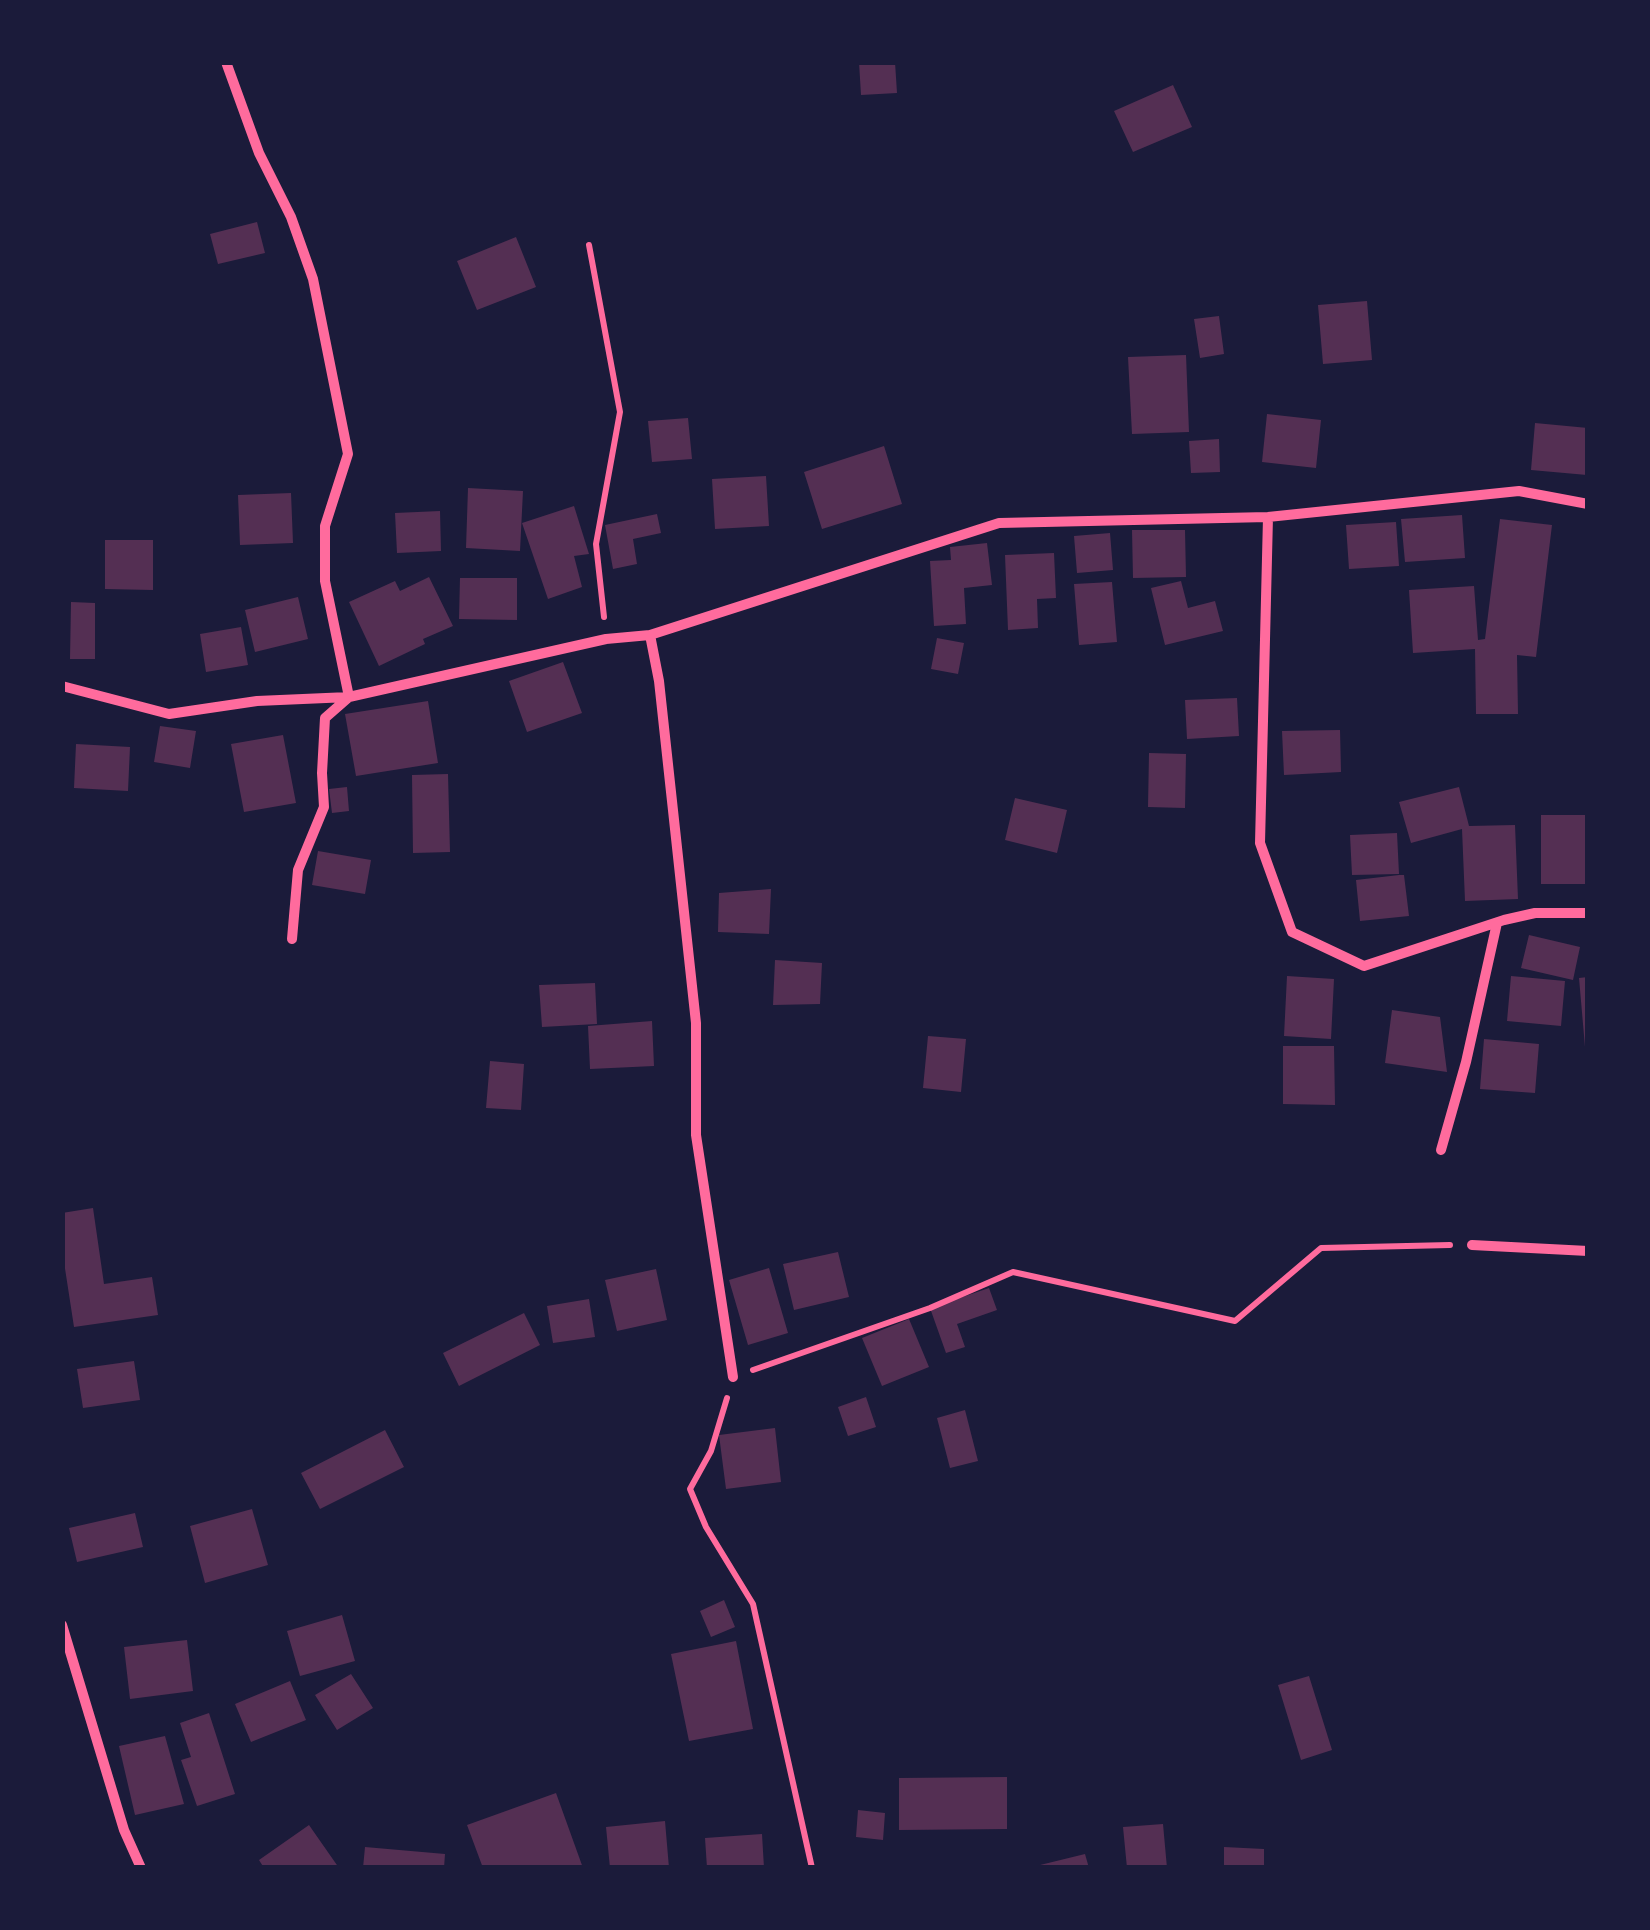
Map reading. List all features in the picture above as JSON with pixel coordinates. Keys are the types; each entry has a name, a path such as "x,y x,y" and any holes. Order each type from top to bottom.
{"street":[{"path":"226,62 313,279 348,454 325,526 325,581 350,697"},
{"path":"62,686 168,714 258,701 350,697 606,638 650,634 999,522 1268,518 1519,491 1588,504"},
{"path":"1268,518 1260,844 1292,932 1364,966 1496,922 1535,913 1588,913"},
{"path":"650,634 659,681 696,1024 696,1136 734,1377"},
{"path":"292,938 298,870 324,807 325,718 350,697"},
{"path":"1441,1150 1466,1062 1496,922"},
{"path":"1472,1245 1588,1251"},
{"path":"62,1626 124,1830 141,1868"}],"path":[{"path":"589,245 620,412 596,544 606,638"},
{"path":"812,1868 752,1604 706,1527 690,1489 711,1451 734,1377 930,1308 1014,1272 1235,1321 1321,1248 1472,1245"}],"building":[{"path":"859,62 895,62 897,93 861,95"},
{"path":"1173,85 1192,127 1133,152 1114,111"},
{"path":"257,222 265,253 218,264 210,234"},
{"path":"516,237 536,287 477,310 457,261"},
{"path":"1367,301 1372,360 1323,364 1318,305"},
{"path":"1219,316 1224,354 1200,358 1194,319"},
{"path":"1186,355 1189,432 1132,434 1128,357"},
{"path":"1267,414 1321,420 1316,468 1262,462"},
{"path":"688,418 692,459 652,462 648,421"},
{"path":"1535,423 1588,428 1587,475 1531,470"},
{"path":"1219,439 1220,472 1191,473 1189,441"},
{"path":"884,446 902,504 822,529 804,472"},
{"path":"766,476 769,526 715,529 712,479"},
{"path":"468,488 523,491 520,551 466,548"},
{"path":"291,493 293,543 240,545 238,495"},
{"path":"574,506 589,554 574,556 582,587 548,599 522,523"},
{"path":"440,511 441,551 397,553 395,513"},
{"path":"657,514 661,533 633,539 637,564 613,569 605,525"},
{"path":"1462,515 1465,558 1405,562 1401,519"},
{"path":"1500,519 1552,525 1536,657 1517,655 1518,714 1476,714 1475,649 1413,653 1409,590 1474,586 1478,640 1485,639"},
{"path":"1396,522 1399,566 1349,569 1346,525"},
{"path":"1132,530 1185,530 1186,577 1133,578"},
{"path":"1110,533 1113,570 1077,573 1074,536"},
{"path":"105,540 153,540 153,590 105,589"},
{"path":"987,543 992,585 964,588 966,624 934,626 930,561 951,560 950,547"},
{"path":"1054,553 1056,598 1037,599 1038,628 1008,630 1005,555"},
{"path":"429,577 453,626 379,666 349,602 395,581 400,591"},
{"path":"460,578 517,578 517,620 459,619"},
{"path":"1181,581 1188,608 1215,601 1223,631 1165,645 1151,588"},
{"path":"1112,582 1117,642 1079,645 1074,584"},
{"path":"298,597 308,639 255,652 245,610"},
{"path":"71,602 95,603 95,659 70,659"},
{"path":"241,627 248,665 206,672 200,634"},
{"path":"937,638 964,643 958,674 931,669"},
{"path":"563,662 582,713 527,732 509,681"},
{"path":"1237,698 1239,736 1187,739 1185,700"},
{"path":"428,701 438,763 356,776 345,714"},
{"path":"160,726 196,731 190,768 154,762"},
{"path":"1340,730 1341,772 1284,775 1282,731"},
{"path":"283,735 296,803 244,812 231,744"},
{"path":"76,744 130,747 128,791 74,788"},
{"path":"1149,753 1186,754 1185,808 1148,807"},
{"path":"448,774 450,852 413,853 412,775"},
{"path":"347,787 349,811 332,813 329,789"},
{"path":"1459,787 1469,826 1515,825 1518,899 1465,901 1462,829 1411,843 1399,802"},
{"path":"1015,798 1067,810 1057,853 1005,840"},
{"path":"1541,815 1586,815 1585,884 1541,884"},
{"path":"1397,833 1399,874 1352,875 1350,835"},
{"path":"318,851 371,860 365,894 312,885"},
{"path":"1404,875 1409,916 1360,921 1356,880"},
{"path":"771,889 769,934 718,932 719,893"},
{"path":"1529,935 1580,947 1573,980 1521,968"},
{"path":"775,960 822,963 820,1004 773,1005"},
{"path":"1287,976 1334,979 1331,1039 1284,1036"},
{"path":"1511,976 1565,981 1561,1026 1507,1021"},
{"path":"1588,977 1588,1047 1585,1047 1579,978"},
{"path":"595,983 597,1024 542,1027 539,985"},
{"path":"1392,1010 1440,1017 1447,1072 1385,1063"},
{"path":"652,1021 654,1066 590,1069 588,1026"},
{"path":"928,1036 966,1039 961,1092 923,1088"},
{"path":"1484,1039 1539,1044 1535,1093 1480,1089"},
{"path":"1283,1046 1334,1046 1335,1105 1283,1104"},
{"path":"490,1061 524,1064 521,1110 486,1108"},
{"path":"93,1208 104,1284 152,1277 158,1315 74,1327 62,1249 62,1213"},
{"path":"838,1252 849,1297 794,1310 783,1264"},
{"path":"769,1268 788,1333 748,1345 729,1280"},
{"path":"656,1269 667,1320 617,1331 605,1280"},
{"path":"989,1288 997,1310 957,1324 965,1347 946,1353 930,1308"},
{"path":"589,1299 595,1337 553,1343 547,1306"},
{"path":"524,1313 540,1345 459,1386 443,1353"},
{"path":"909,1319 929,1367 882,1386 862,1338"},
{"path":"134,1361 140,1400 83,1408 77,1369"},
{"path":"866,1397 876,1427 848,1436 838,1407"},
{"path":"965,1410 978,1461 950,1468 937,1418"},
{"path":"775,1428 781,1482 726,1489 719,1435"},
{"path":"385,1430 404,1467 320,1509 301,1473"},
{"path":"252,1509 268,1565 205,1583 190,1526"},
{"path":"135,1513 143,1547 77,1562 69,1528"},
{"path":"724,1600 735,1627 711,1637 700,1611"},
{"path":"342,1615 355,1661 300,1676 287,1631"},
{"path":"187,1640 193,1691 130,1699 124,1647"},
{"path":"736,1641 753,1729 689,1741 671,1654"},
{"path":"351,1674 373,1708 337,1730 315,1695"},
{"path":"1309,1676 1332,1750 1301,1760 1278,1685"},
{"path":"290,1681 306,1720 251,1742 235,1704"},
{"path":"209,1713 235,1794 197,1806 181,1760 191,1757 180,1723"},
{"path":"165,1736 184,1804 135,1815 119,1746"},
{"path":"1007,1777 1007,1829 899,1830 899,1778"},
{"path":"556,1793 583,1868 483,1868 467,1825"},
{"path":"858,1810 885,1813 883,1840 856,1837"},
{"path":"665,1821 669,1868 610,1868 606,1827"},
{"path":"1163,1824 1167,1868 1127,1868 1123,1827"},
{"path":"309,1825 339,1868 264,1868 259,1860"},
{"path":"762,1834 764,1868 707,1868 705,1838"},
{"path":"365,1847 445,1854 444,1868 363,1868"},
{"path":"1224,1847 1264,1849 1264,1868 1224,1868"},
{"path":"1085,1854 1089,1868 1036,1868 1036,1866"}]}
